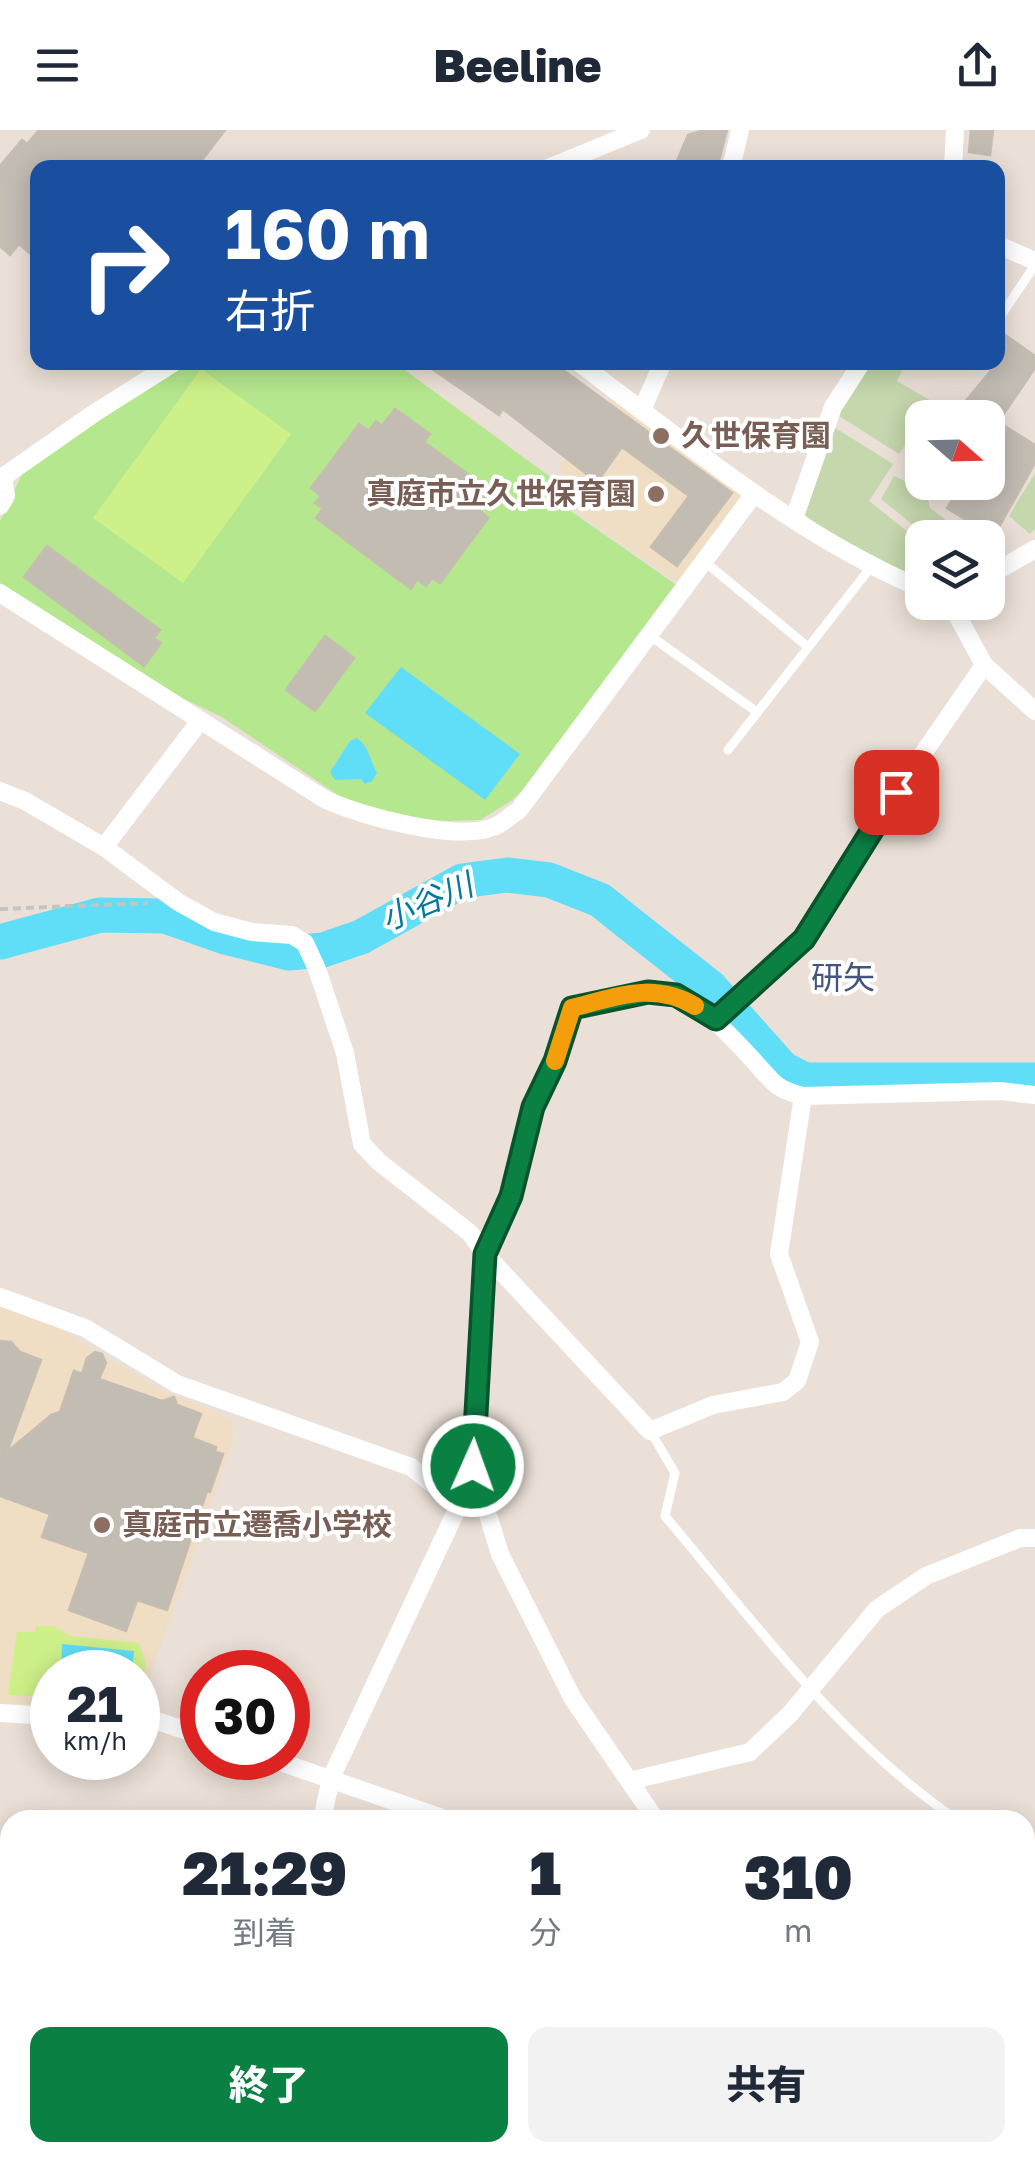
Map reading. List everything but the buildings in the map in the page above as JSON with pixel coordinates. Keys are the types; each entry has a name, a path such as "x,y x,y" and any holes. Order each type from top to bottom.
{"street":[{"path":"568,160 642,130"},
{"path":"734,160 740,130"},
{"path":"953,160 955,130"},
{"path":"1005,248 1035,263"},
{"path":"0,506 6,496 2,478 162,370"},
{"path":"589,370 754,494 871,567 905,582"},
{"path":"642,410 660,370"},
{"path":"794,519 833,407 857,370"},
{"path":"0,593 326,800 356,814 461,832 492,828 519,810 754,494"},
{"path":"1005,566 1035,549"},
{"path":"960,620 984,664 1035,710"},
{"path":"716,1019 804,939 874,824 984,664"},
{"path":"104,847 200,720"},
{"path":"0,791 25,801 104,847 178,902 214,922 252,932 292,934 305,943 345,1053 362,1144 379,1162 470,1233 650,1432 714,1405 783,1392 797,1381 810,1342 779,1254 803,1096"},
{"path":"649,1810 573,1698 500,1554 473,1466 485,1254 511,1196 533,1107 555,1061 572,1008 648,992 676,995 716,1019 780,1090 803,1096 1000,1091 1035,1095"},
{"path":"0,1297 85,1328 178,1384 411,1467 460,1505 482,1504"},
{"path":"324,1810 331,1778 460,1505"},
{"path":"629,1782 750,1752 811,1689 877,1608 926,1576 1020,1538 1035,1538"},
{"path":"0,1713 30,1715"},
{"path":"310,1771 420,1810"}],"lane":[{"path":"1005,309 1035,263"},
{"path":"705,562 808,647"},
{"path":"728,750 871,567"},
{"path":"649,635 757,712"},
{"path":"650,1432 675,1472 665,1516 811,1689 888,1767 944,1810"}],"path":[{"path":"0,909 178,902"}],"shaded area":[{"name":"真庭市立久世保育園","path":"614,394 739,489 741,499 679,584 566,504 579,484 558,469"},
{"name":"真庭市立遷喬小学校","path":"0,1306 48,1322 156,1387 232,1420 233,1441 159,1650 30,1650 30,1705 0,1703"}],"green space":[{"path":"175,370 405,370 572,493 562,505 678,586 536,777 511,801 480,820 410,817 350,803 220,716 184,699 0,583 0,521 24,470"},
{"path":"200,370 291,434 183,583 93,518"},
{"path":"862,370 902,370 897,381 930,400 905,400 905,445 899,454 836,414"},
{"path":"832,426 893,464 869,501 905,530 905,577 865,558 805,515 805,504"},
{"path":"1035,473 1035,529 1030,534 1009,516"},
{"path":"894,476 905,481 905,500 928,500 930,508 946,520 907,520 881,499"},
{"path":"36,1626 53,1626 70,1636 139,1643 141,1650 30,1650 30,1696 8,1695 17,1632 35,1632"}],"water":[{"path":"401,667 520,754 485,800 365,713"},
{"path":"357,738 367,749 377,773 365,784 361,779 335,780 330,772 350,741"},
{"path":"62,1644 124,1650 62,1650"}],"waterway":[{"name":"小谷川","path":"0,942 100,915 165,916 289,953 323,950 361,937 462,881 507,875 549,880 600,900 710,987 783,1069 805,1080 1035,1080"}],"slow traffic":[{"path":"555,1061 572,1008 648,992 676,995 695,1006"}],"place":[{"name":"久世保育園","path":"661,436"},
{"name":"真庭市立久世保育園","path":"656,494"},
{"name":"真庭市立遷喬小学校","path":"102,1525"}],"district":[{"name":"研矢","path":"843,978"}],"route":[{"path":"473,1466 485,1254 511,1196 533,1107 555,1061 572,1008 648,992 676,995 716,1019 804,939 896,792"}]}
